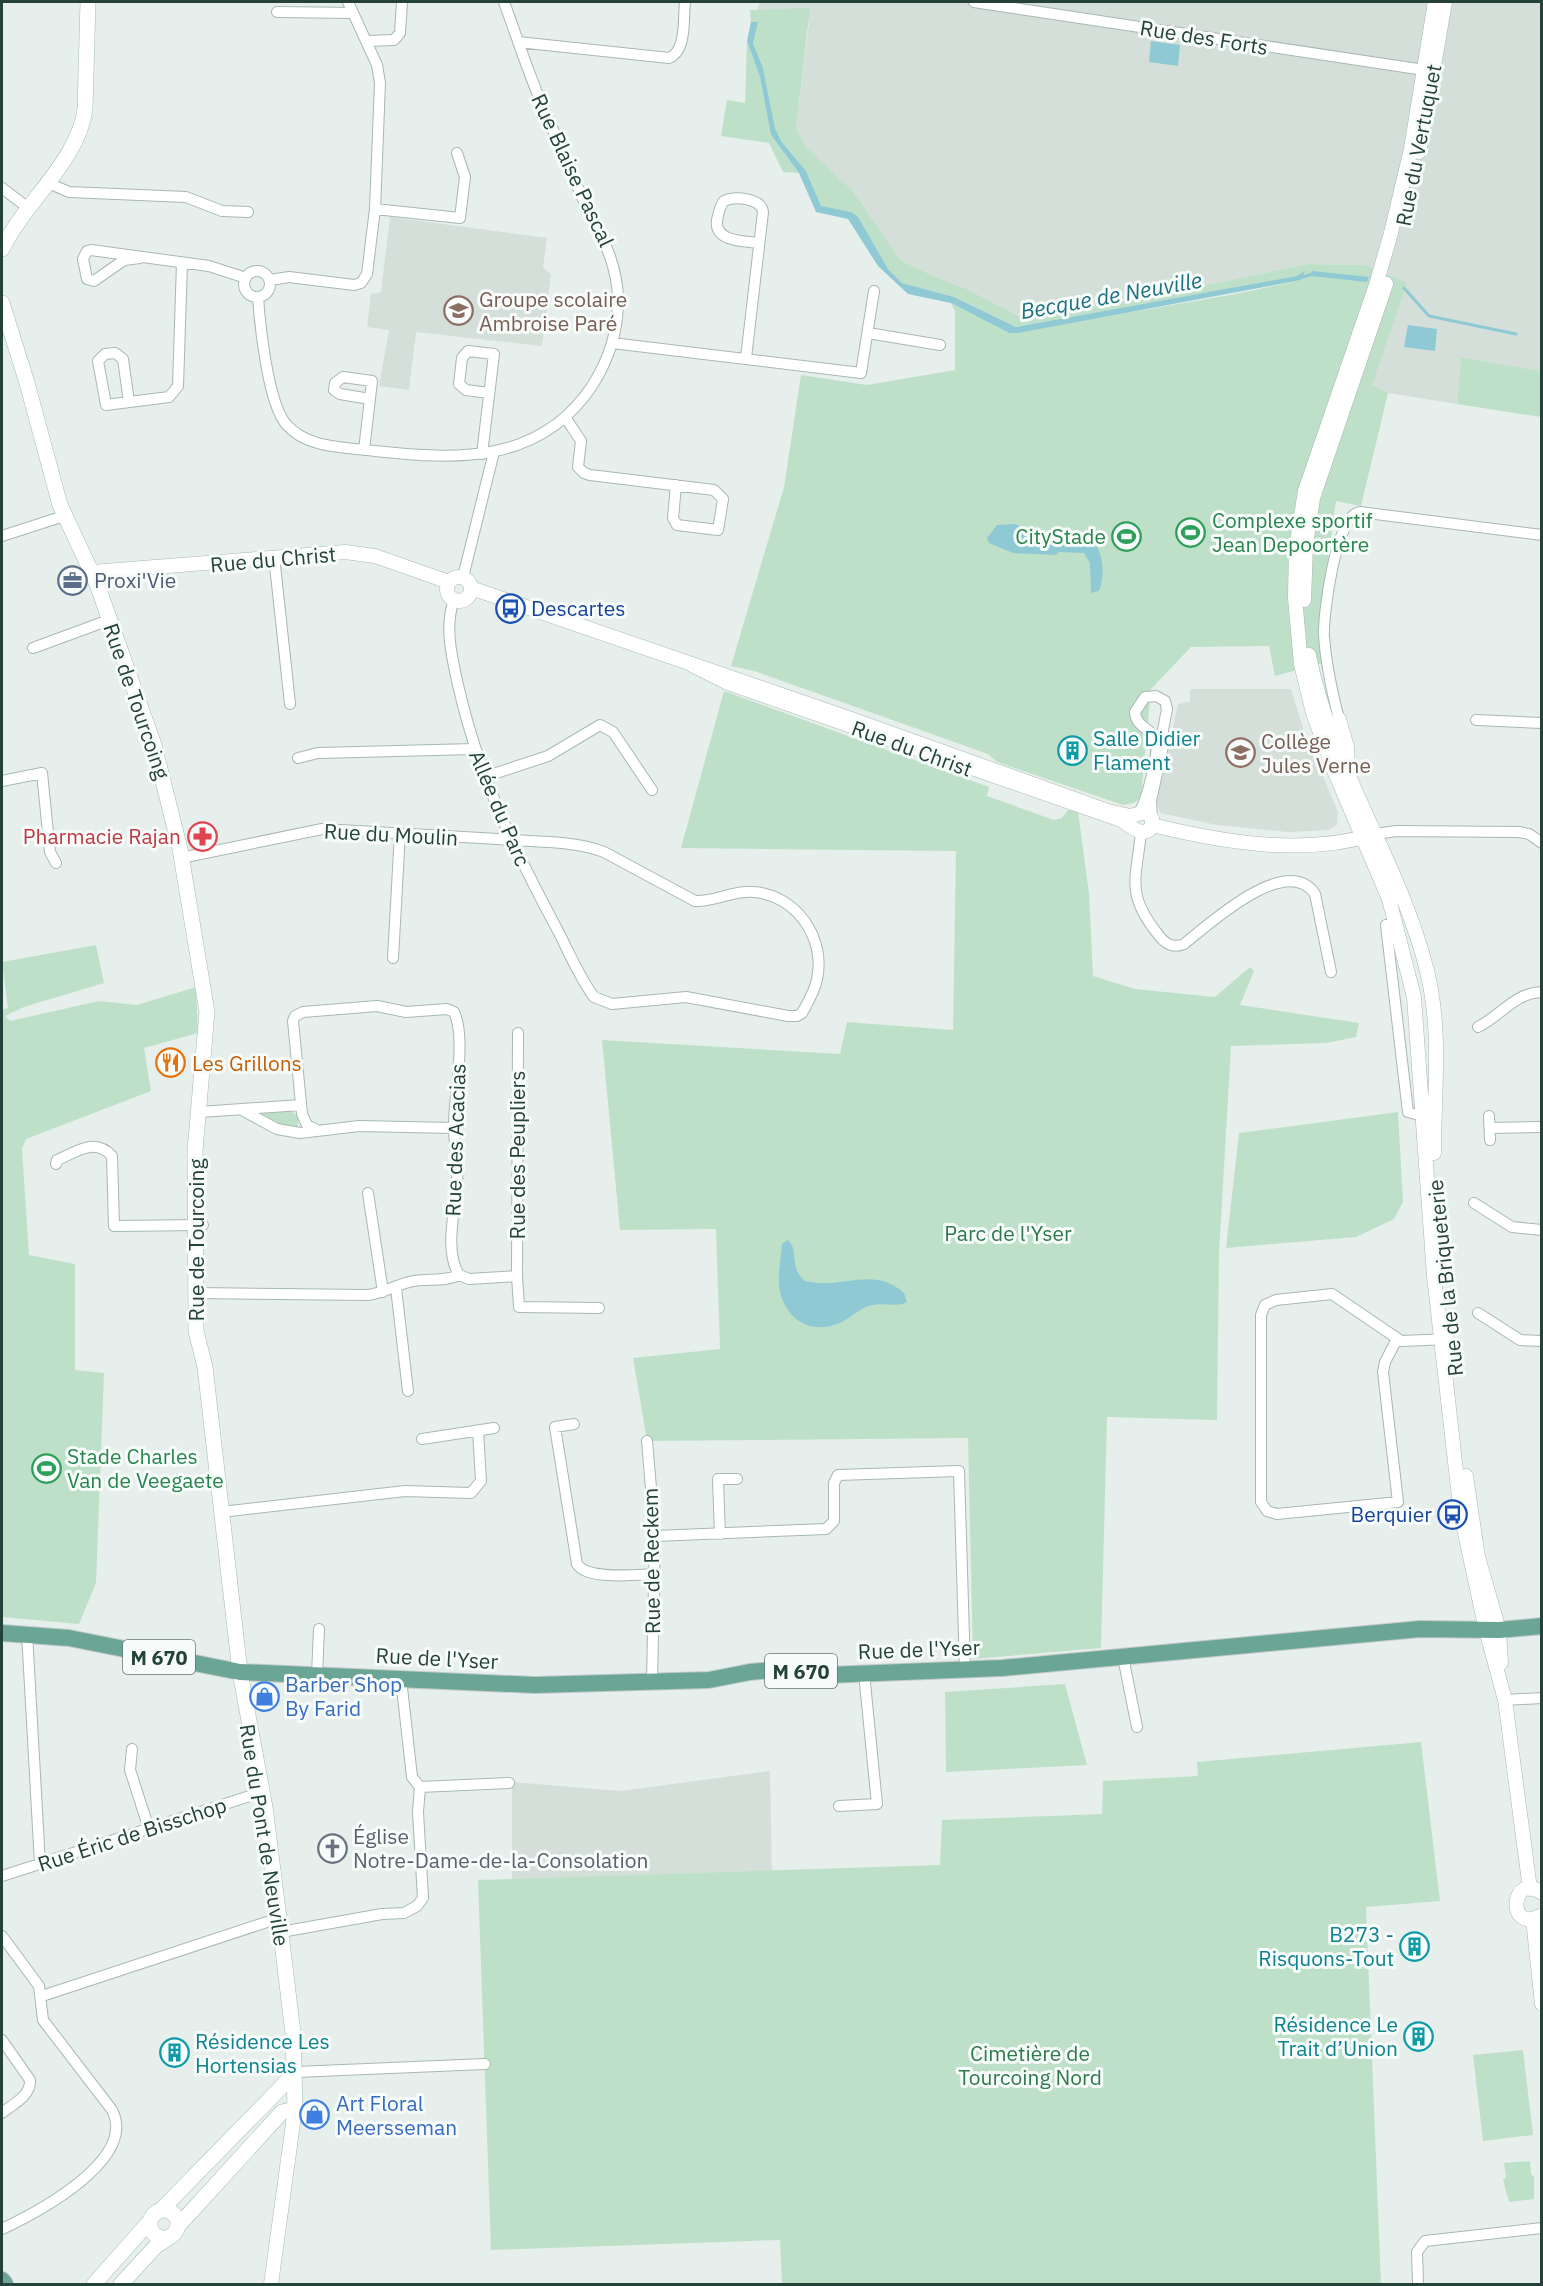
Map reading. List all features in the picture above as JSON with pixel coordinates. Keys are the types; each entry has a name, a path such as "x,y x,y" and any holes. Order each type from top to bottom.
{"main road":[{"path":"2,249 27,207 73,145 83,120 88,2"},
{"name":"Rue de Tourcoing","path":"2,303 64,516 92,572 160,762 181,858 207,1012 200,1112 204,1155 200,1225 200,1293 207,1386"},
{"name":"Rue du Pont de Neuville","path":"207,1386 240,1672 262,1792 280,1925 296,2072 295,2109"},
{"name":"Rue de l'Yser","path":"240,1672 535,1685 709,1680 750,1672 785,1669 828,1675 964,1670 1420,1629 1542,1622"},
{"name":"Rue de l'Yser","path":"1491,1624 1542,1626"},
{"name":"M 670","path":"2,1633 27,1633 79,1640 240,1672"},
{"path":"94,2284 155,2216 296,2072"},
{"path":"120,2284 156,2246 176,2232 178,2226 282,2112 295,2109"},
{"path":"155,2216 172,2213 178,2226"},
{"path":"155,2216 154,2234 168,2238"},
{"path":"2,2280 5,2284"}],"street":[{"path":"270,280 289,277 348,284 361,282 367,274 375,209 381,91 377,65 348,2"},
{"path":"366,40 394,40 400,33 402,2"},
{"name":"Rue Blaise Pascal","path":"258,297 273,395 282,419 292,430 310,442 431,457 488,453 539,436 565,417 596,380 612,343 618,299 613,257 582,196 537,95 504,2"},
{"path":"518,42 669,58 676,54 680,45 686,2"},
{"name":"Rue des Forts","path":"974,2 1429,71"},
{"name":"Rue du Vertuquet","path":"1381,286 1414,175 1429,71 1435,2"},
{"name":"Rue du Vertuquet","path":"1429,71 1445,2"},
{"path":"277,12 353,13"},
{"path":"375,209 460,218 465,177 457,153"},
{"path":"46,182 69,192 186,197 222,211 248,212"},
{"path":"2,188 27,207"},
{"path":"746,358 763,212 761,205 731,199 724,201 716,226 720,234 729,238 759,243"},
{"path":"140,258 124,260 94,281 87,279 82,259 87,251 91,250 218,268 246,278"},
{"path":"129,402 123,359 115,354 105,354 98,362 106,405 169,397 176,391 182,263"},
{"path":"246,278 260,271 270,280"},
{"path":"246,278 246,291 258,297 267,293 270,280"},
{"path":"1370,836 1333,768 1315,700 1304,680 1295,598 1295,564 1302,508 1317,451 1381,286"},
{"path":"1370,836 1348,774 1316,706 1304,609 1310,511 1325,457 1381,286"},
{"path":"612,343 861,373 874,291"},
{"path":"868,333 940,345"},
{"path":"467,583 455,577 449,582 447,592 454,600 466,598 488,453 489,393 494,354 468,351 462,358 459,384 466,390 489,393"},
{"path":"364,450 370,399"},
{"path":"565,417 581,441 578,467 584,473 676,485 714,490 721,495 723,505 718,530 681,527 674,521 676,485"},
{"path":"1348,774 1347,747 1334,697 1326,649 1324,617 1338,549 1348,519 1360,512 1542,535"},
{"path":"2,536 64,516"},
{"name":"Rue du Christ","path":"92,572 192,566 274,556 355,552 381,558 449,582"},
{"path":"274,556 290,704"},
{"name":"Rue du Christ","path":"467,583 692,665 1142,822 1210,837 1286,845 1325,844 1370,836"},
{"name":"Allée du Parc","path":"454,600 449,622 452,652 474,749 510,840 588,988 600,1001 612,1004 678,996 788,1016 797,1016 802,1013"},
{"path":"33,648 109,620"},
{"path":"1142,822 1150,805 1163,746 1167,709 1165,701 1156,696 1145,697 1135,712 1137,721 1154,735 1157,745 1142,822 1135,898 1143,915 1165,942 1174,946 1184,944 1259,888 1298,882 1307,885 1315,894 1330,972"},
{"path":"1316,706 1334,697"},
{"path":"1476,720 1542,723"},
{"path":"484,777 548,756 600,725 613,732 652,790"},
{"path":"298,758 312,753 474,749"},
{"path":"2,781 42,773 50,852 56,863"},
{"name":"Rue du Moulin","path":"181,858 322,829 510,840 567,845 604,852 695,901 708,901 748,892 765,894 788,905 809,927 819,956 817,980 802,1013"},
{"path":"1370,836 1396,831 1519,832 1529,834 1542,843"},
{"path":"393,958 400,832"},
{"name":"Rue de la Briqueterie","path":"1370,836 1409,913 1428,974 1436,1029 1434,1150 1438,1251 1445,1339"},
{"name":"Rue de la Briqueterie","path":"1370,836 1409,973 1417,1030 1445,1339 1473,1532 1504,1693 1536,1891"},
{"path":"1386,925 1408,1112 1423,1116 1429,1123 1434,1150"},
{"path":"1479,1027 1494,1019 1524,993 1542,992"},
{"name":"Rue des Acacias","path":"301,1105 292,1021 298,1014 377,1006 406,1012 447,1009 456,1017 459,1060 454,1128 458,1175 453,1244 454,1264 459,1275"},
{"name":"Rue des Peupliers","path":"518,1033 517,1276 519,1307 599,1308"},
{"path":"1423,1116 1436,1100"},
{"path":"200,1112 301,1105 304,1122 317,1130"},
{"path":"242,1110 281,1130 300,1133 359,1126 454,1128"},
{"path":"1489,1116 1490,1140"},
{"path":"1490,1128 1542,1126"},
{"path":"56,1164 57,1160 89,1146 101,1147 112,1155 114,1226 200,1225"},
{"path":"368,1192 383,1292"},
{"path":"1474,1203 1512,1227 1542,1230"},
{"path":"200,1293 348,1295 383,1292 413,1281 446,1280 459,1275 469,1279 517,1276"},
{"path":"396,1288 408,1392"},
{"path":"1397,1339 1385,1362 1383,1372 1398,1502 1277,1514 1267,1511 1261,1502 1261,1315 1265,1305 1276,1300 1332,1294 1397,1339 1410,1342 1445,1339"},
{"path":"1478,1313 1521,1340 1542,1341"},
{"path":"574,1424 555,1427 577,1564 583,1571 593,1574 653,1574"},
{"path":"422,1439 494,1428"},
{"path":"221,1512 405,1491 471,1493 477,1489 482,1476 478,1431"},
{"name":"Rue de Reckem","path":"647,1441 655,1536 652,1682"},
{"path":"655,1536 828,1528 834,1518 834,1480 840,1474 959,1471 964,1670"},
{"path":"720,1534 718,1479 736,1479"},
{"path":"317,1675 319,1629"},
{"path":"27,1633 40,1864"},
{"path":"1123,1657 1137,1727"},
{"path":"839,1806 877,1804 864,1673"},
{"path":"42,1996 280,1925 400,1914 421,1903 425,1890 418,1816 420,1787 412,1777 401,1679"},
{"path":"1504,1693 1542,1698"},
{"path":"132,1749 131,1776 149,1829"},
{"path":"420,1787 509,1783"},
{"name":"Rue Éric de Bisschop","path":"2,1876 262,1792"},
{"path":"1536,1891 1519,1894 1516,1905 1522,1916 1537,1916 1542,2004"},
{"path":"2,1936 36,1982 42,1996 43,2020 112,2110 116,2129 104,2157 82,2181 39,2211 2,2229"},
{"path":"2,2040 30,2080 31,2086 28,2092 2,2113"},
{"path":"296,2072 485,2064"},
{"name":"Rue du Pont de Neuville","path":"271,2284 295,2109"},
{"path":"1418,2284 1417,2252 1425,2241 1542,2228"}],"shaded area":[{"path":"760,2 1541,2 1541,371 1461,357 1457,404 1388,393 1371,386 1406,283 1366,265 1308,264 1123,302 1023,318 965,288 940,279 900,260 853,191 805,146 796,128 809,23 757,10"},
{"name":"Groupe scolaire Ambroise Paré","path":"390,217 547,238 543,267 551,274 542,346 416,332 409,390 379,386 389,330 367,327 371,294 381,292"},
{"name":"Collège Jules Verne","path":"1190,689 1291,689 1304,731 1338,812 1337,825 1328,830 1288,832 1217,825 1160,813 1157,802 1178,704 1190,702"},
{"path":"770,1771 772,1871 512,1879 512,1782 620,1791"}],"green space":[{"path":"810,8 796,128 805,146 853,191 900,260 965,288 1023,318 1123,302 1308,264 1366,265 1407,283 1372,385 1388,393 1361,506 1336,501 1324,589 1323,663 1275,676 1269,646 1191,647 1151,689 1141,797 1134,803 1123,805 997,762 988,754 754,671 731,666 784,487 801,375 867,385 955,370 955,312 951,303 1009,333 1230,295 1301,280 1299,276 1016,327 954,297 902,283 888,269 851,212 821,207 806,171 781,141 775,128 763,68 753,43 757,22 751,22 750,10"},
{"path":"747,41 760,77 771,135 799,173 783,172 769,143 721,136 727,100 745,103"},
{"path":"1461,357 1541,371 1541,417 1457,404"},
{"name":"Parc de l'Yser","path":"724,691 989,787 987,796 1054,820 1062,818 1068,810 1078,811 1089,894 1093,976 1135,989 1215,997 1250,967 1254,971 1240,1005 1359,1023 1356,1037 1326,1043 1231,1046 1219,1254 1217,1420 1107,1417 1101,1648 973,1659 968,1438 647,1441 633,1358 720,1349 716,1229 620,1230 602,1040 840,1054 847,1022 953,1030 956,851 681,848"},
{"path":"96,945 104,983 24,1007 5,1016 10,1021 99,1001 137,1005 196,987 198,1033 144,1048 151,1091 26,1139 22,1149 29,1255 75,1264 75,1370 104,1373 96,1583 79,1624 2,1617 2,1010 8,1008 2,962"},
{"path":"289,1110 298,1116 298,1128 283,1128 263,1118 263,1113"},
{"path":"1398,1112 1403,1202 1394,1219 1356,1237 1226,1248 1239,1133"},
{"path":"1065,1684 1087,1765 946,1772 945,1692"},
{"name":"Cimetière de Tourcoing Nord","path":"1421,1742 1440,1901 1366,1907 1381,2284 782,2284 780,2240 491,2250 478,1880 940,1865 942,1820 1102,1814 1103,1781 1198,1776 1197,1762"},
{"path":"1523,2050 1533,2135 1483,2141 1473,2055"},
{"path":"1530,2161 1531,2174 1534,2177 1534,2199 1509,2202 1503,2180 1506,2177 1504,2163"}],"water":[{"path":"751,22 758,22 753,43 763,68 775,128 781,141 806,171 821,206 851,212 858,217 888,269 902,283 954,297 1016,327 1297,276 1305,271 1301,280 1018,333 1009,333 951,303 908,294 878,266 848,219 816,212 799,173 771,135 760,77 747,41"},
{"path":"1151,41 1180,45 1178,66 1149,62"},
{"path":"1312,271 1369,277 1367,282 1311,276"},
{"path":"1408,325 1437,329 1435,351 1404,347"},
{"path":"1013,524 1054,535 1079,535 1090,539 1095,543 1101,555 1102,578 1099,591 1091,593 1090,563 1084,553 1059,552 1056,555 1013,553 989,543 987,538 997,525"},
{"path":"788,1240 793,1249 797,1271 805,1281 833,1283 869,1279 881,1281 904,1293 907,1302 871,1305 843,1322 824,1327 814,1327 797,1320 785,1305 779,1285 782,1244"}],"waterway":[{"name":"Becque de Neuville","path":"1299,278 1313,274"},
{"name":"Becque de Neuville","path":"1404,288 1429,316 1516,334"}],"place":[{"name":"Groupe scolaire Ambroise Paré","path":"458,311"},
{"name":"Complexe sportif Jean Depoortère","path":"1191,532"},
{"name":"CityStade","path":"1127,536"},
{"name":"Proxi'Vie","path":"73,580"},
{"name":"Descartes","path":"510,608"},
{"name":"Salle Didier Flament","path":"1072,750"},
{"name":"Collège Jules Verne","path":"1240,753"},
{"name":"Pharmacie Rajan","path":"202,836"},
{"name":"Les Grillons","path":"171,1063"},
{"name":"Stade Charles Van de Veegaete","path":"46,1468"},
{"name":"Berquier","path":"1453,1514"},
{"name":"Barber Shop By Farid","path":"264,1696"},
{"name":"Église Notre-Dame-de-la-Consolation","path":"332,1848"},
{"name":"B273 - Risquons-Tout","path":"1415,1946"},
{"name":"Résidence Le Trait d’Union","path":"1419,2036"},
{"name":"Résidence Les Hortensias","path":"174,2053"},
{"name":"Art Floral Meersseman","path":"315,2115"}]}
